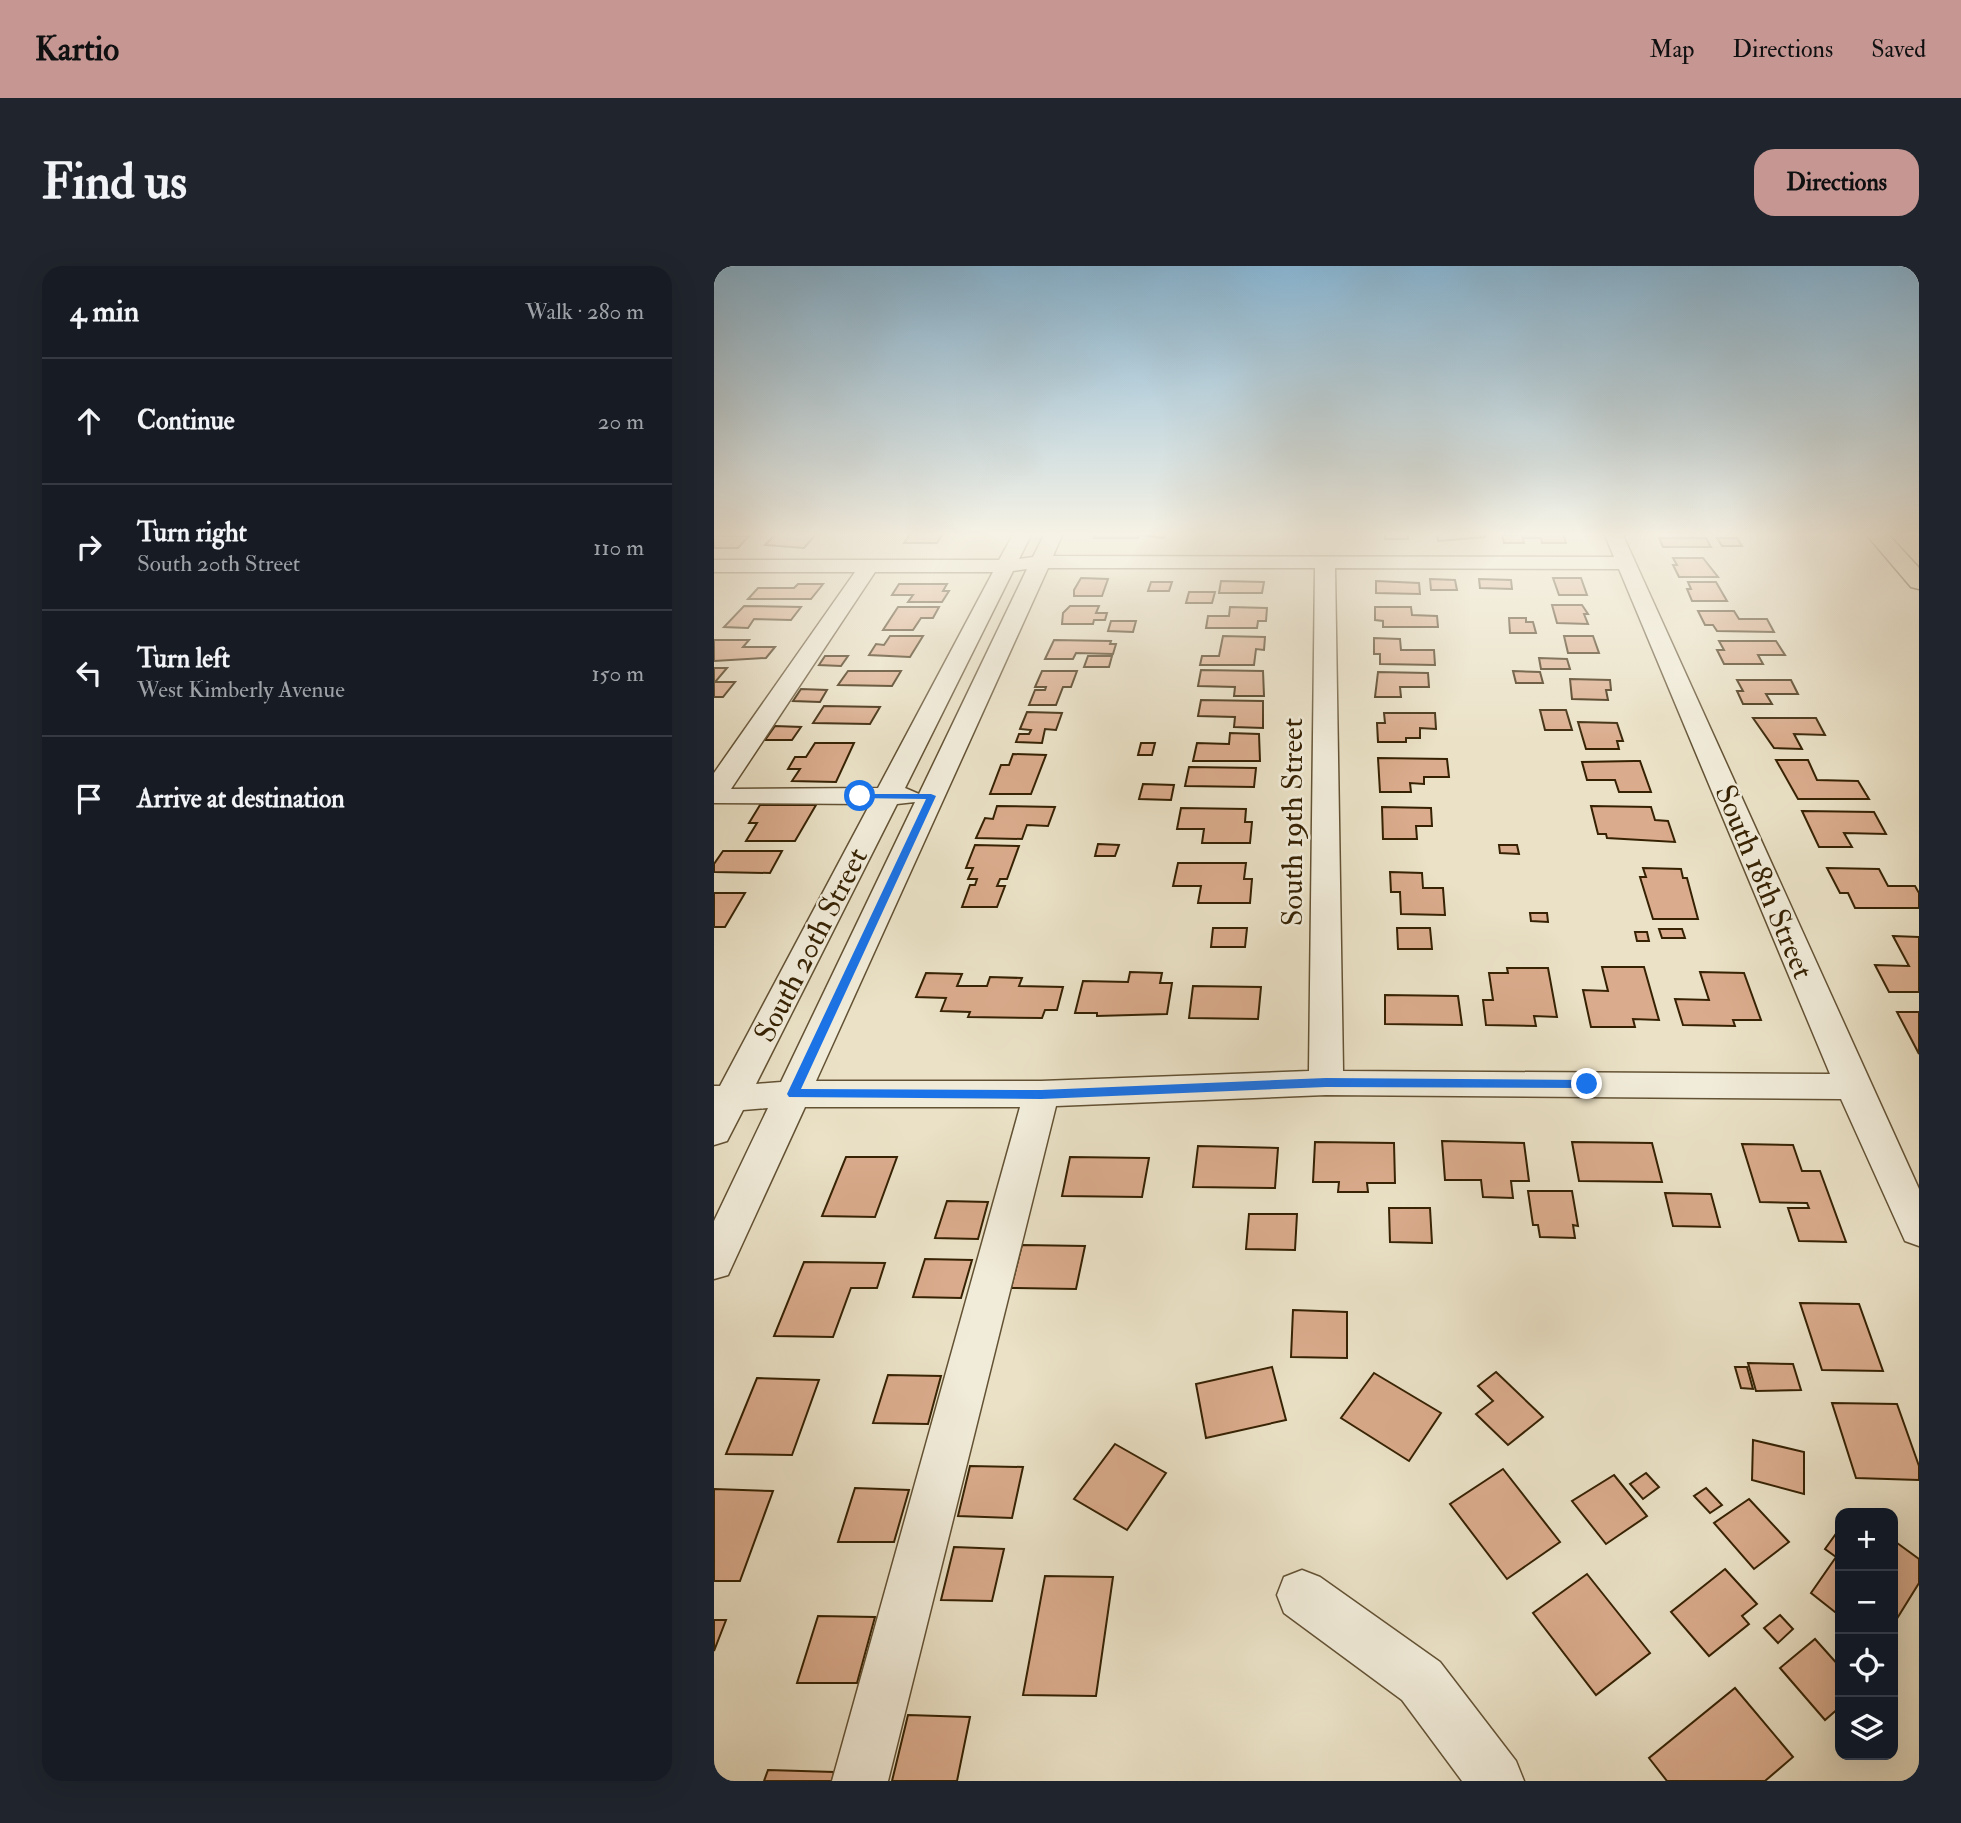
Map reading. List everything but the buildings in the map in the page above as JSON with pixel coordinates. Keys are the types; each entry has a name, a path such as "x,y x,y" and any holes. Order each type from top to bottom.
{"street":[{"path":"843,604 717,787 723,797 931,796"},
{"name":"South 20th Street","path":"714,1132 723,1099 888,796 987,604"},
{"name":"South 20th Street","path":"714,1263 1021,604"},
{"name":"South 19th Street","path":"1325,604 1326,1083"},
{"name":"South 18th Street","path":"1645,604 1853,1087 1919,1230"},
{"path":"723,1099 793,1094 1041,1094 1326,1083 1853,1087"},
{"path":"860,1781 1041,1094"},
{"path":"1302,1595 1421,1681 1496,1781"}],"route":[{"path":"860,796 931,796 793,1094 1041,1094 1326,1083 1587,1084"}]}
